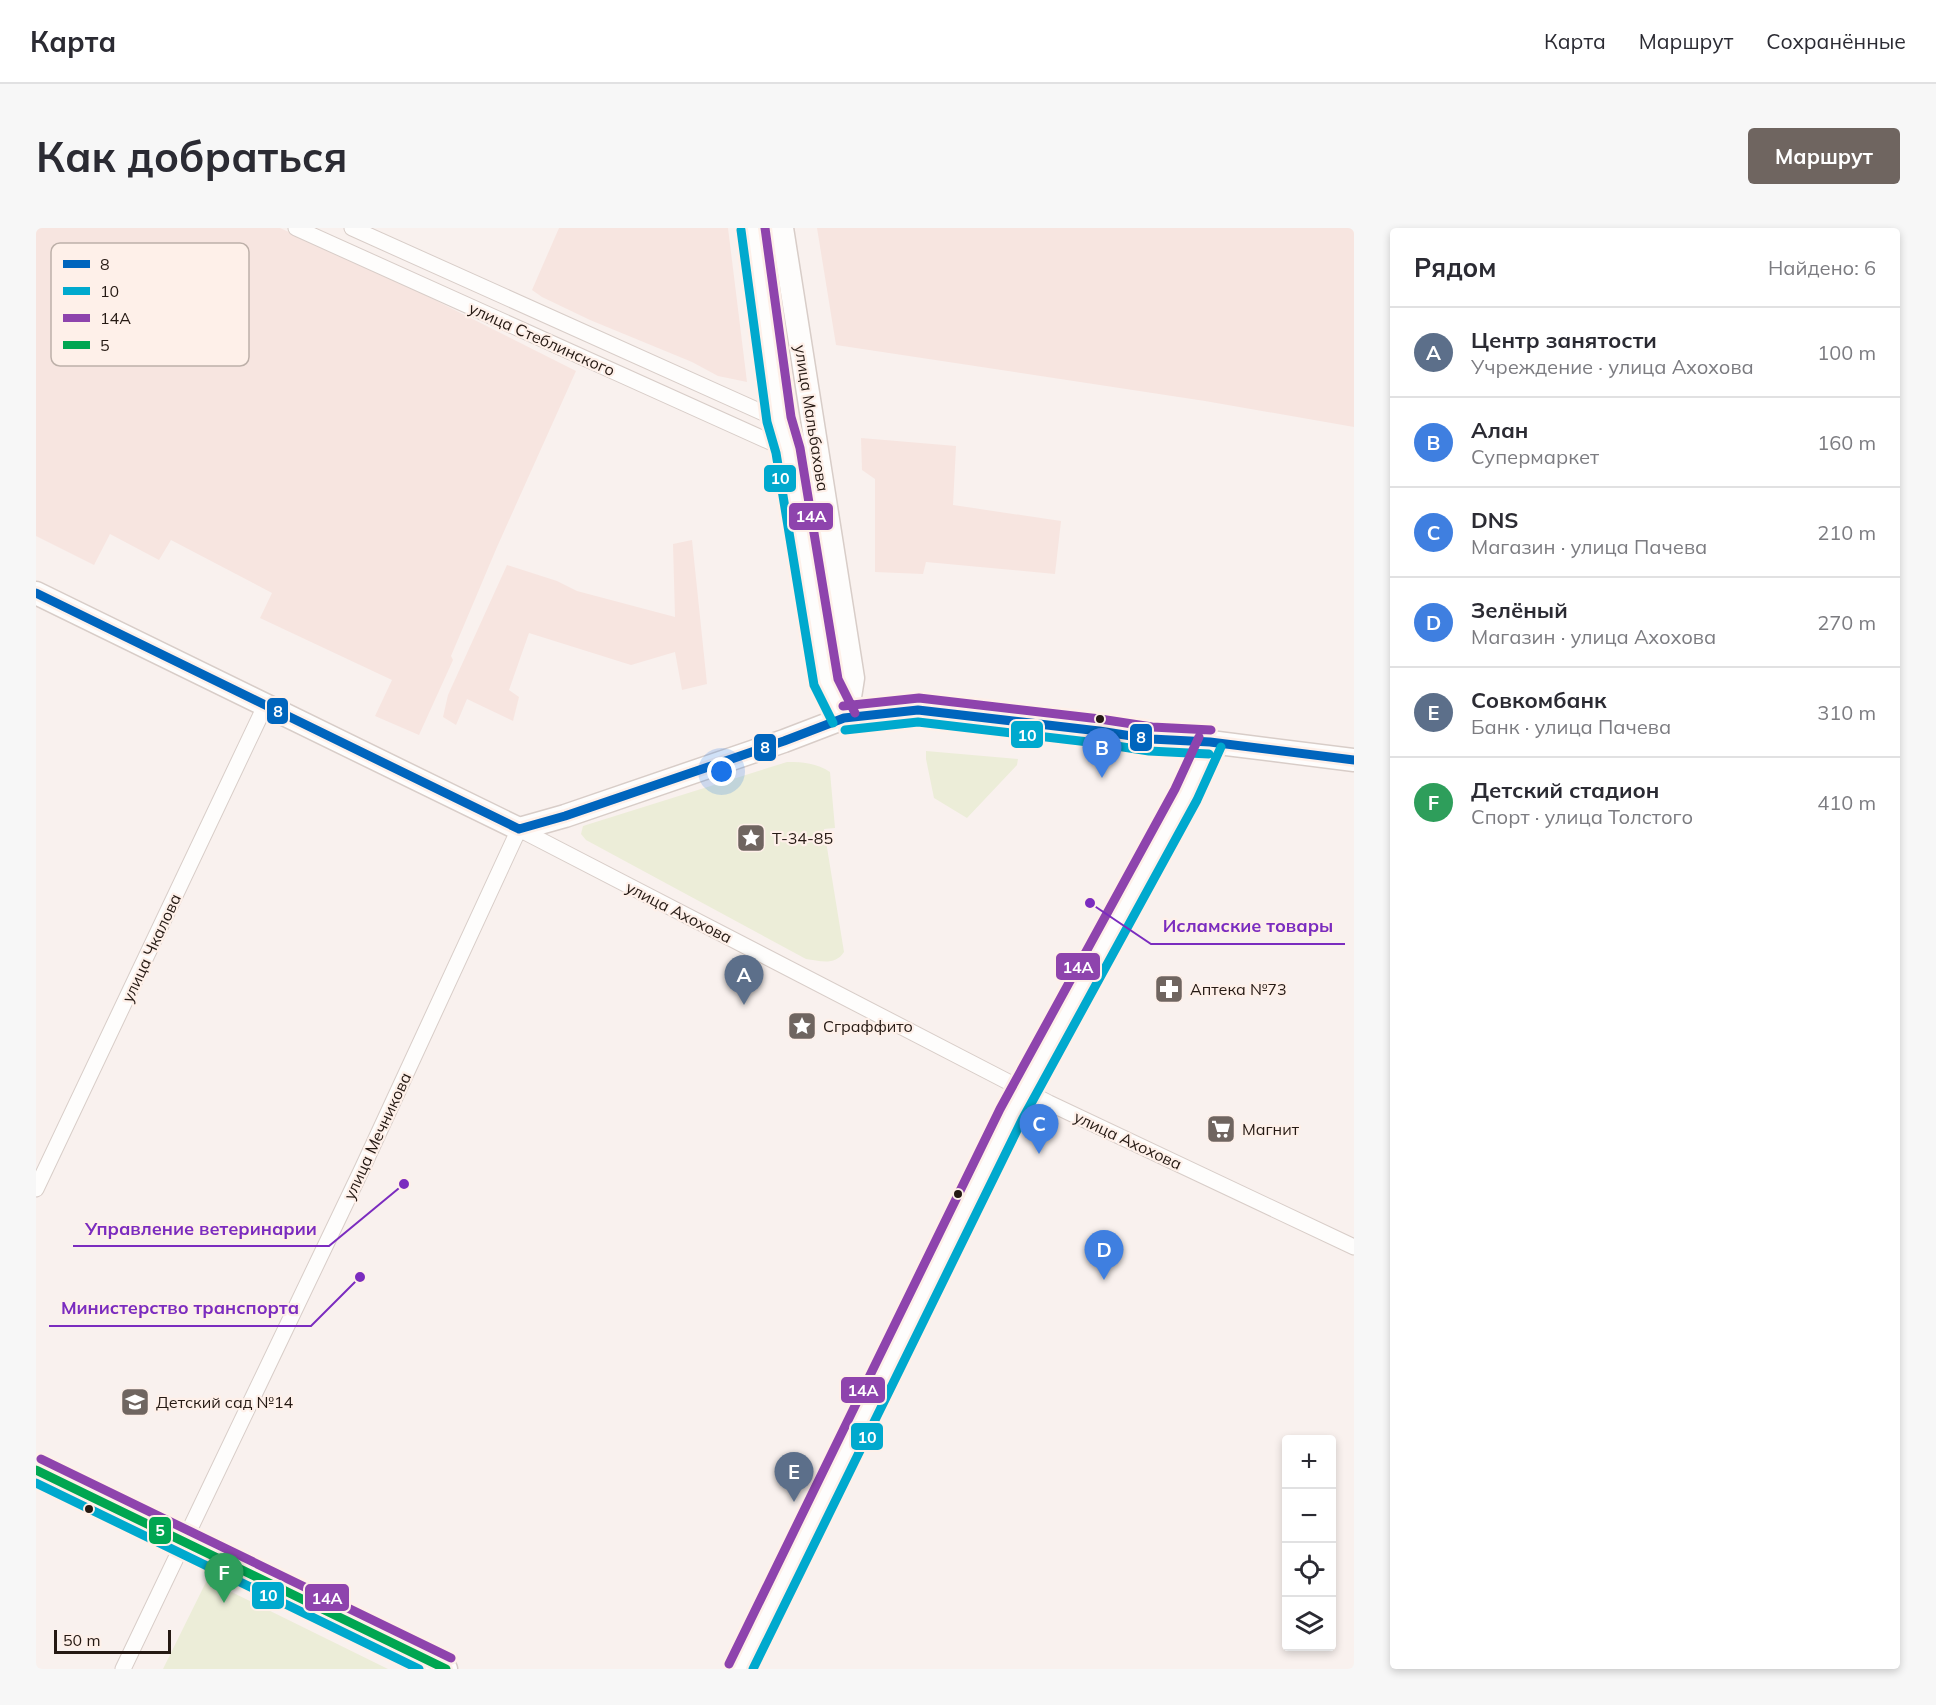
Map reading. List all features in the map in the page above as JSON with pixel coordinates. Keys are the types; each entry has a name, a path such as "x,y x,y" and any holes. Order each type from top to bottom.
{"main road":[{"name":"улица Мальбахова","path":"753,228 779,420 788,450 826,683 844,718"},
{"name":"улица Мальбахова","path":"782,228 853,678 844,718"},
{"name":"улица Ахохова","path":"36,593 519,829"},
{"path":"519,829 566,816 844,718 918,710 1151,739 1210,742 1354,760"},
{"path":"36,1470 446,1669"}],"street":[{"name":"улица Стеблинского","path":"296,228 788,450"},
{"name":"улица Стеблинского","path":"352,228 779,420"},
{"name":"улица Чкалова","path":"36,1189 266,706"},
{"path":"740,1669 1011,1114 1186,794 1210,742"},
{"name":"улица Ахохова","path":"519,829 1025,1090 1354,1247"},
{"name":"улица Мечникова","path":"123,1669 357,1178 519,829"}],"shaded area":[{"path":"36,228 280,228 399,282 576,371 497,547 451,656 453,660 419,735 375,716 392,680 260,618 272,593 171,540 159,560 110,534 94,565 36,536"},
{"path":"559,228 728,228 747,382 718,376 692,362 590,320 532,290"},
{"path":"817,228 1354,228 1354,427 1205,401 836,345"},
{"path":"861,438 956,446 953,505 1061,521 1055,574 926,562 923,574 875,572 875,479 862,470"},
{"path":"692,540 707,684 682,690 675,652 631,665 529,633 509,690 519,697 513,721 467,699 456,725 443,717 448,695 507,565 557,581 577,591 675,617 673,544"}],"green space":[{"path":"926,751 1018,759 1017,765 967,818 934,798"},
{"path":"787,762 810,764 830,772 835,828 824,829 844,952 832,961 806,959 586,840 581,834 583,826"},
{"path":"207,1580 388,1669 163,1669"}],"transit line":[{"name":"14А","path":"765,228 791,417 800,448 838,679 855,713"},
{"name":"10","path":"741,230 767,422 776,453 814,685 833,723"},
{"name":"8","path":"36,593 519,829"},
{"name":"14А","path":"843,706 919,698 1152,727 1211,730"},
{"name":"8","path":"519,829 565,816 784,741 844,718 918,710 1151,739 1210,742 1354,760"},
{"name":"10","path":"845,730 918,722 1149,751 1209,754"},
{"name":"14А","path":"729,1664 1000,1109 1175,789 1199,737"},
{"name":"10","path":"753,1669 1022,1120 1197,800 1221,747"},
{"name":"14А","path":"41,1459 451,1658"},
{"name":"5","path":"36,1470 446,1669"},
{"name":"10","path":"36,1483 419,1669"}],"place":[{"name":"Алан","path":"1102,778"},
{"name":"Т-34-85","path":"751,838"},
{"name":"Исламские товары","path":"1090,903"},
{"name":"Аптека №73","path":"1169,989"},
{"name":"Центр занятости","path":"744,1005"},
{"name":"Сграффито","path":"802,1026"},
{"name":"Магнит","path":"1221,1129"},
{"name":"DNS","path":"1039,1154"},
{"name":"Управление ветеринарии","path":"404,1184"},
{"name":"Министерство транспорта","path":"360,1277"},
{"name":"Зелёный","path":"1104,1280"},
{"name":"Детский сад №14","path":"135,1402"},
{"name":"Совкомбанк","path":"794,1502"},
{"name":"Детский стадион","path":"224,1603"}]}
